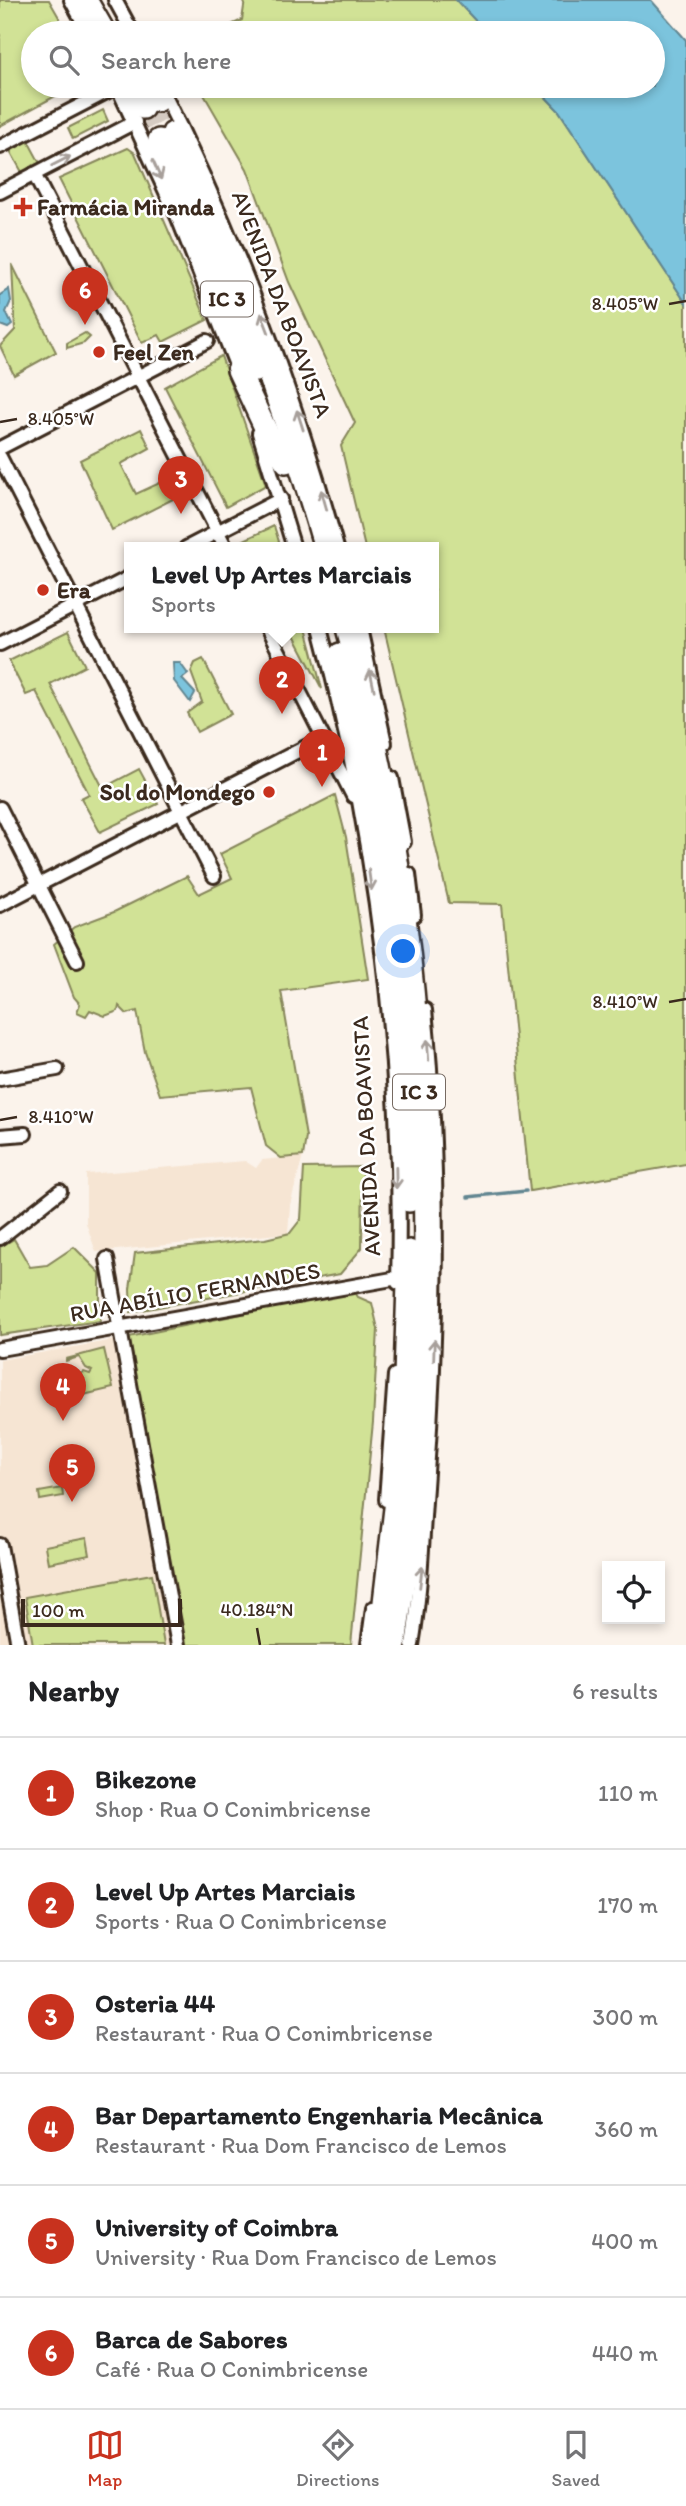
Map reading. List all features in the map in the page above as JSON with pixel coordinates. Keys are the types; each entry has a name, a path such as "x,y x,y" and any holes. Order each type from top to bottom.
{"highway":[{"path":"86,0 97,21"},
{"path":"102,0 114,21"},
{"name":"AVENIDA DA BOAVISTA","path":"309,542 265,397 166,136 253,325 299,457 323,542"},
{"path":"238,370 269,436 286,462"},
{"name":"AVENIDA DA BOAVISTA","path":"334,633 373,814 394,964 407,1126 410,1228 407,1367 403,1440 379,1645"},
{"name":"IC 3","path":"348,633 388,811 409,962 422,1124 422,1356 406,1562 395,1645"}],"street":[{"path":"71,0 82,21"},
{"path":"115,0 126,21"},
{"path":"0,147 135,98"},
{"path":"0,192 34,174 137,98"},
{"path":"141,98 178,218 238,370 292,542"},
{"name":"AVENIDA DA BOAVISTA","path":"141,98 264,321 306,439 335,542"},
{"path":"34,174 223,542"},
{"path":"0,448 207,341"},
{"path":"0,457 214,876"},
{"path":"198,542 281,499"},
{"path":"0,644 124,580"},
{"path":"270,633 361,812"},
{"name":"AVENIDA DA BOAVISTA","path":"321,633 361,812 389,1037 398,1278 391,1439 368,1645"},
{"path":"361,633 412,892 434,1123 437,1238 434,1356 423,1564 412,1645"},
{"path":"0,905 323,738"},
{"path":"0,808 76,961"},
{"path":"0,1079 57,1069"},
{"path":"0,1136 24,1134"},
{"path":"0,1238 60,1191"},
{"path":"107,1259 178,1645"},
{"name":"RUA ABÍLIO FERNANDES","path":"0,1349 398,1278"},
{"path":"0,1545 18,1645"}],"shaded area":[{"path":"303,1156 290,1205 288,1233 96,1252 86,1223 86,1174 245,1161 256,1168 262,1160"},
{"path":"114,1340 169,1645 0,1645 0,1360"}],"green space":[{"path":"0,0 49,0 61,21 21,21 21,98 52,98 0,126"},
{"path":"245,0 456,0 476,21 240,21"},
{"path":"206,98 547,98 559,111 686,303 686,1164 530,1191 502,904 449,903 385,633 439,633 439,542 364,542 341,446 355,423 289,282 247,169"},
{"path":"103,110 108,121 73,139 68,128"},
{"path":"27,139 41,165 23,174 9,149"},
{"path":"128,148 135,153 207,320 163,342 159,335 142,343 59,179"},
{"path":"12,264 56,352 14,375 0,346 15,330"},
{"path":"85,333 90,337 84,343 67,348 67,343"},
{"path":"221,356 266,485 226,507 165,387"},
{"path":"141,429 150,448 121,464 136,494 166,480 175,498 112,530 80,460"},
{"path":"274,526 279,542 245,542 244,540"},
{"path":"68,632 85,666 50,684 103,788 139,769 158,804 100,832 81,798 89,794 36,691 26,695 9,661"},
{"path":"293,633 307,633 322,689"},
{"path":"203,659 231,714 197,732 187,713 202,702 191,672 195,663"},
{"path":"335,795 346,837 368,979 281,991 306,1137 303,1156 281,1158 266,1146 251,1087 160,1095 145,1052 137,1011 127,1014 119,1006 118,1011 105,1016 90,1010 86,1016 77,1012 80,1004 74,997 54,944 74,927 114,912 187,876 199,894 232,878 220,854"},
{"path":"363,1167 362,1248 340,1274 131,1312 130,1289 135,1253 265,1239 290,1233 301,1219 304,1168"},
{"path":"14,1239 30,1267 47,1265 74,1247 100,1273 100,1321 0,1335 0,1247"},
{"path":"354,1291 358,1297 372,1303 378,1329 373,1422 351,1645 185,1645 129,1337"},
{"path":"104,1349 113,1388 75,1397 68,1372 77,1376 84,1372 90,1374 92,1371 86,1368 79,1357 66,1359"},
{"path":"62,1488 63,1496 40,1500 39,1492"},
{"path":"87,1538 90,1555 48,1563 45,1546"},
{"path":"152,1574 164,1645 33,1645 25,1597"}],"water":[{"path":"456,0 651,0 686,40 686,303 559,111 547,98 665,98 665,21 476,21"},
{"path":"9,289 11,301 6,312 12,325 8,328 0,325 0,295"},
{"path":"173,663 180,663 188,674 182,679 195,693 190,702 174,681"}],"waterway":[{"path":"468,1197 526,1191"}],"tunnel":[{"path":"157,101 173,133"},
{"path":"143,108 159,140"}],"place":[{"name":"Farmácia Miranda","path":"23,207"},
{"name":"Barca de Sabores","path":"85,325"},
{"name":"Feel Zen","path":"99,352"},
{"name":"Osteria 44","path":"181,514"},
{"name":"Era","path":"43,590"},
{"name":"Level Up Artes Marciais","path":"282,714"},
{"name":"Bikezone","path":"322,787"},
{"name":"Sol do Mondego","path":"269,792"},
{"name":"Bar Departamento Engenharia Mecânica","path":"63,1421"},
{"name":"University of Coimbra","path":"72,1502"}]}
